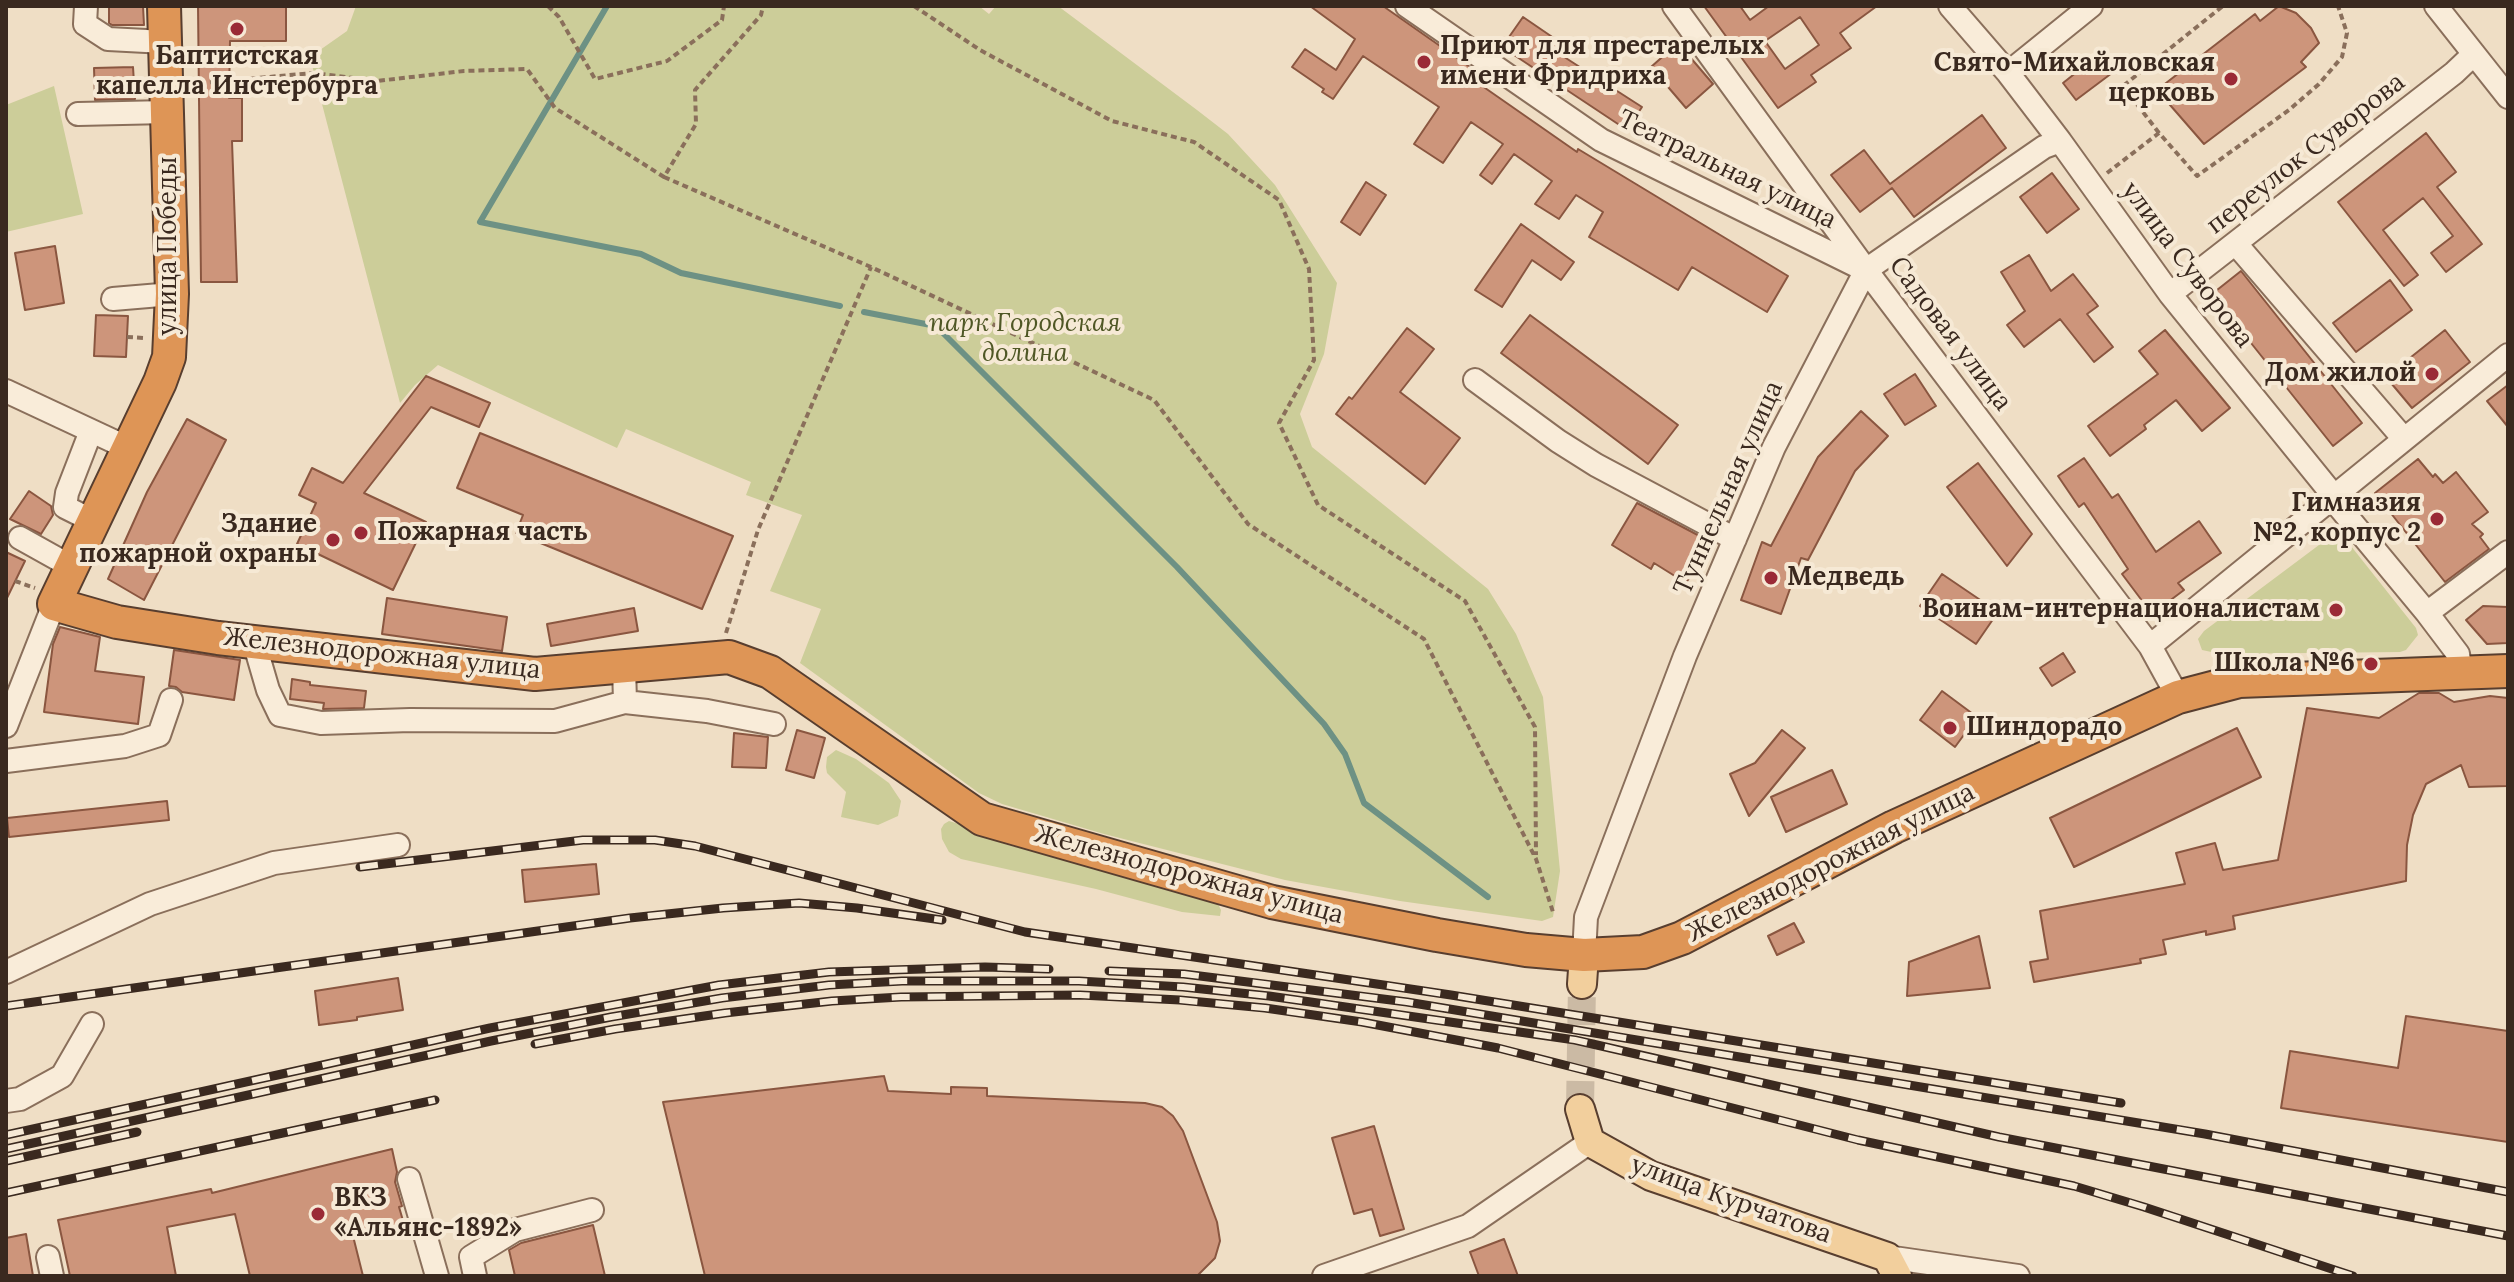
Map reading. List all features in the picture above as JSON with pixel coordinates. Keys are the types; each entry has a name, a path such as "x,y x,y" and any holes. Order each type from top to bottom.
{"highway":[{"name":"улица Победы","path":"46,597 72,567 169,357 172,294 164,6"},
{"name":"Железнодорожная улица","path":"46,597 117,622 254,642 535,674 729,657 770,672 982,819 1272,902 1526,950 1583,970 1682,938 1894,827 2178,697 2239,681 2508,671"}],"main road":[{"path":"1580,1109 1590,1142"},
{"name":"улица Курчатова","path":"1590,1142 1651,1176 1892,1266"}],"street":[{"path":"86,6 85,24 108,39 165,42"},
{"name":"Театральная улица","path":"1407,6 1601,140 1866,270"},
{"name":"Садовая улица","path":"1674,6 1866,270 2150,646 2178,697"},
{"name":"улица Суворова","path":"1950,6 2008,73 2060,141 2170,294 2427,613 2458,654 2461,672"},
{"path":"2008,73 2091,6"},
{"path":"2436,6 2508,97"},
{"name":"переулок Суворова","path":"2170,294 2474,54"},
{"path":"78,114 167,99"},
{"name":"Туннельная улица","path":"1583,970 1586,917 1685,656 1774,447 1866,270 2044,147 2060,141"},
{"path":"2236,244 2404,439"},
{"path":"113,299 172,294"},
{"path":"2150,646 2508,355"},
{"path":"1475,380 1596,465 1735,539"},
{"path":"6,391 128,448"},
{"path":"91,431 67,493 65,507 93,521"},
{"path":"20,538 72,567"},
{"path":"2427,613 2508,552"},
{"path":"6,726 46,597"},
{"path":"254,642 268,690 280,715 321,723 555,721 625,702 707,711 774,724"},
{"path":"624,666 625,702"},
{"path":"6,761 125,746 159,735 171,700"},
{"path":"6,971 150,904 274,863 398,845"},
{"path":"6,1101 20,1099 62,1076 92,1024"},
{"path":"1324,1276 1468,1226 1590,1142"},
{"path":"409,1179 437,1276"},
{"path":"475,1276 471,1257 515,1230 592,1210"},
{"path":"1892,1266 2018,1276"}],"path":[{"path":"548,6 559,17 595,79 667,61 722,20 724,6"},
{"path":"664,177 696,124 695,90 761,15 763,6"},
{"path":"914,6 980,50 1112,121 1194,142 1279,200 1309,269 1314,360 1279,423 1318,505 1465,601 1535,727 1536,859"},
{"path":"2223,6 2123,86 2197,176 2289,110 2319,84 2342,57 2347,33 2338,6"},
{"path":"167,99 313,73 377,81 464,71 527,69 555,108 664,177 871,267 1154,400 1248,524 1424,639 1536,859 1553,912"},
{"path":"2101,178 2159,133"},
{"path":"725,635 758,530 871,267"},
{"path":"15,581 46,597"}],"green space":[{"name":"парк Городская долина","path":"356,6 979,6 989,14 996,6 1058,6 1197,110 1228,134 1275,185 1337,283 1324,354 1300,414 1312,447 1488,589 1516,634 1543,697 1560,871 1553,917 1542,921 1400,901 1285,880 1104,834 1002,804 979,793 800,663 821,609 770,591 802,515 746,495 751,482 626,429 617,448 438,365 400,403 316,81 323,73 314,73 310,57 347,31"},
{"path":"54,86 83,214 6,232 6,105"},
{"path":"2343,536 2416,628 2418,635 2406,650 2221,654 2202,650 2198,639 2204,631 2323,542"},
{"path":"836,750 856,759 889,783 901,801 898,816 878,825 841,817 846,792 827,773 826,767 827,757"},
{"path":"949,821 1011,846 1059,856 1216,900 1221,910 1220,916 1182,912 961,859 949,852 942,839 941,829"}],"building":[{"path":"109,6 143,6 144,25 112,25 109,23"},
{"path":"198,6 286,6 286,41 230,41 229,98 242,98 242,141 232,141 237,282 201,282"},
{"path":"1310,6 1383,6 1470,67 1465,74 1577,152 1578,149 1788,276 1767,312 1692,267 1678,290 1589,237 1603,212 1576,195 1559,219 1535,204 1552,181 1514,154 1492,184 1480,175 1503,144 1471,122 1443,163 1414,144 1439,107 1363,56 1333,99 1322,92 1324,89 1292,67 1305,49 1336,70 1355,39"},
{"path":"1704,6 1740,6 1750,20 1769,6 1877,6 1840,33 1851,48 1811,75 1816,82 1778,108","holes":["1800,17 1819,45 1785,69 1765,41"]},
{"name":"Свято-Михайловская церковь","path":"2279,6 2296,13 2311,28 2319,43 2301,62 2306,67 2204,144 2157,90 2255,14 2260,21"},
{"path":"1523,17 1564,45 1558,53 1642,107 1627,130 1502,47"},
{"path":"1678,43 1713,84 1686,108 1651,67"},
{"path":"2102,52 2116,70 2076,100 2063,83"},
{"path":"133,67 135,99 95,100 94,68"},
{"path":"1982,115 2006,148 1914,217 1892,188 1860,212 1831,175 1864,150 1890,184"},
{"path":"2426,133 2456,172 2437,187 2482,244 2446,272 2431,253 2453,236 2423,198 2383,230 2418,275 2404,286 2338,202"},
{"path":"2052,173 2079,209 2047,233 2020,197"},
{"path":"1366,182 1386,195 1360,235 1341,222"},
{"path":"1521,224 1574,262 1561,280 1532,260 1502,307 1475,290"},
{"path":"55,246 64,303 25,310 15,253"},
{"path":"2029,255 2051,291 2073,274 2098,306 2087,314 2113,347 2094,362 2060,319 2024,347 2007,325 2025,311 2001,272"},
{"path":"2241,271 2362,423 2333,446 2212,294"},
{"path":"2390,280 2412,310 2356,352 2333,323"},
{"path":"96,315 128,316 126,357 94,356"},
{"path":"1530,315 1678,425 1648,464 1501,353"},
{"path":"1407,328 1434,349 1400,392 1460,438 1425,484 1336,414 1349,397 1352,399"},
{"path":"2165,330 2230,408 2202,431 2176,400 2144,425 2146,429 2110,456 2088,426 2158,374 2139,351"},
{"path":"2445,330 2470,362 2412,408 2386,377"},
{"path":"1915,374 1936,406 1905,425 1884,394"},
{"name":"Пожарная часть","path":"426,376 490,403 479,427 431,407 364,493 426,522 393,590 297,544 316,503 299,495 312,468 343,483"},
{"path":"2508,385 2508,427 2487,401"},
{"path":"1861,411 1888,436 1855,471 1808,560 1801,558 1781,614 1741,600 1762,542 1771,546 1818,457"},
{"path":"187,419 226,440 144,600 108,579 147,492"},
{"path":"480,433 733,536 702,609 516,533 523,515 457,488"},
{"path":"2084,458 2112,498 2118,494 2156,552 2199,521 2221,553 2178,583 2184,590 2152,614 2122,574 2128,569 2084,503 2079,507 2058,476"},
{"name":"Гимназия №2, корпус 2","path":"2418,459 2433,477 2435,474 2443,483 2456,472 2488,512 2472,524 2483,534 2480,537 2489,549 2445,582 2375,493"},
{"path":"1978,463 2032,534 2007,566 1947,487"},
{"path":"29,491 51,506 53,515 41,534 10,519"},
{"path":"1637,503 1711,542 1686,583 1654,563 1651,569 1612,545"},
{"path":"6,552 25,561 6,600"},
{"path":"1942,574 1998,612 1976,644 1920,606"},
{"path":"387,598 507,617 502,651 382,634"},
{"path":"2483,606 2508,607 2508,643 2487,644 2466,620"},
{"path":"634,608 638,631 551,646 547,624"},
{"path":"60,627 100,637 95,671 144,677 138,724 44,712 53,644"},
{"path":"174,650 240,660 234,700 182,692 169,686"},
{"path":"2063,653 2075,672 2052,686 2040,668"},
{"path":"292,679 310,682 310,685 366,691 364,708 323,709 324,703 290,699"},
{"path":"1942,691 1977,717 1955,747 1920,720"},
{"path":"2419,693 2439,693 2454,702 2490,696 2508,698 2508,786 2469,787 2461,765 2426,784 2413,815 2407,845 2406,881 2233,916 2235,929 2206,935 2206,931 2163,940 2166,954 2140,959 2141,963 2034,982 2030,962 2048,959 2040,911 2185,884 2176,853 2215,843 2223,870 2278,860 2307,708 2379,718"},
{"path":"2237,728 2261,777 2074,867 2050,818"},
{"path":"797,730 825,738 814,778 786,770"},
{"path":"1782,730 1805,748 1749,816 1730,774 1755,763"},
{"path":"734,733 768,737 766,768 732,767"},
{"path":"1832,770 1847,804 1786,832 1771,797"},
{"path":"167,801 169,820 9,837 7,818"},
{"path":"596,864 599,894 525,902 522,870"},
{"path":"1794,923 1804,942 1777,955 1768,936"},
{"path":"1979,936 1990,988 1907,996 1909,962"},
{"path":"398,978 403,1010 319,1025 315,991"},
{"path":"2406,1016 2508,1031 2508,1142 2281,1108 2290,1051 2398,1068"},
{"path":"884,1076 888,1091 951,1094 951,1087 987,1088 987,1096 1145,1103 1162,1107 1183,1131 1217,1222 1220,1241 1215,1258 1197,1276 705,1276 663,1102"},
{"path":"1374,1126 1404,1229 1380,1236 1372,1209 1354,1214 1332,1138"},
{"name":"ВКЗ «Альянс-1892»","path":"392,1149 404,1224 353,1236 363,1276 250,1276 235,1214 167,1227 176,1276 70,1276 58,1220 211,1189 212,1193"},
{"path":"593,1225 605,1276 515,1276 509,1250 521,1243"},
{"path":"26,1234 33,1276 6,1276 6,1238"},
{"path":"1504,1239 1518,1276 1479,1276 1470,1252"}],"waterway":[{"path":"607,6 480,222 641,254 681,273 840,306"},
{"path":"864,312 936,326 1177,567 1324,724 1345,754 1364,803 1488,897"}],"tunnel":[{"path":"1580,1109 1582,984"}],"railway":[{"path":"360,867 583,840 655,840 695,846 1025,932 1451,995 2121,1103"},
{"path":"6,1006 630,918 723,908 799,903 942,920"},
{"path":"6,1135 490,1028 719,985 829,972 985,967 1049,969"},
{"path":"1109,971 1184,974 1407,1002 2205,1134 2508,1192"},
{"path":"6,1149 491,1041 722,998 829,985 902,981 1079,981 1269,996 1575,1040 1999,1137 2508,1236"},
{"path":"535,1044 725,1013 901,997 1080,995 1265,1008 1362,1022 1498,1048 1858,1140 2074,1186 2353,1276"},
{"path":"6,1193 435,1100"},
{"path":"6,1161 137,1132"}],"place":[{"name":"Баптистская капелла Инстербурга","path":"237,29"},
{"name":"Приют для престарелых имени Фридриха","path":"1424,62"},
{"name":"Свято-Михайловская церковь","path":"2231,79"},
{"name":"Дом жилой","path":"2432,374"},
{"name":"Гимназия №2, корпус 2","path":"2437,519"},
{"name":"Пожарная часть","path":"361,533"},
{"name":"Здание пожарной охраны","path":"333,540"},
{"name":"Медведь","path":"1771,578"},
{"name":"Воинам-интернационалистам","path":"2336,610"},
{"name":"Школа №6","path":"2371,664"},
{"name":"Шиндорадо","path":"1950,728"},
{"name":"ВКЗ «Альянс-1892»","path":"318,1214"}]}
